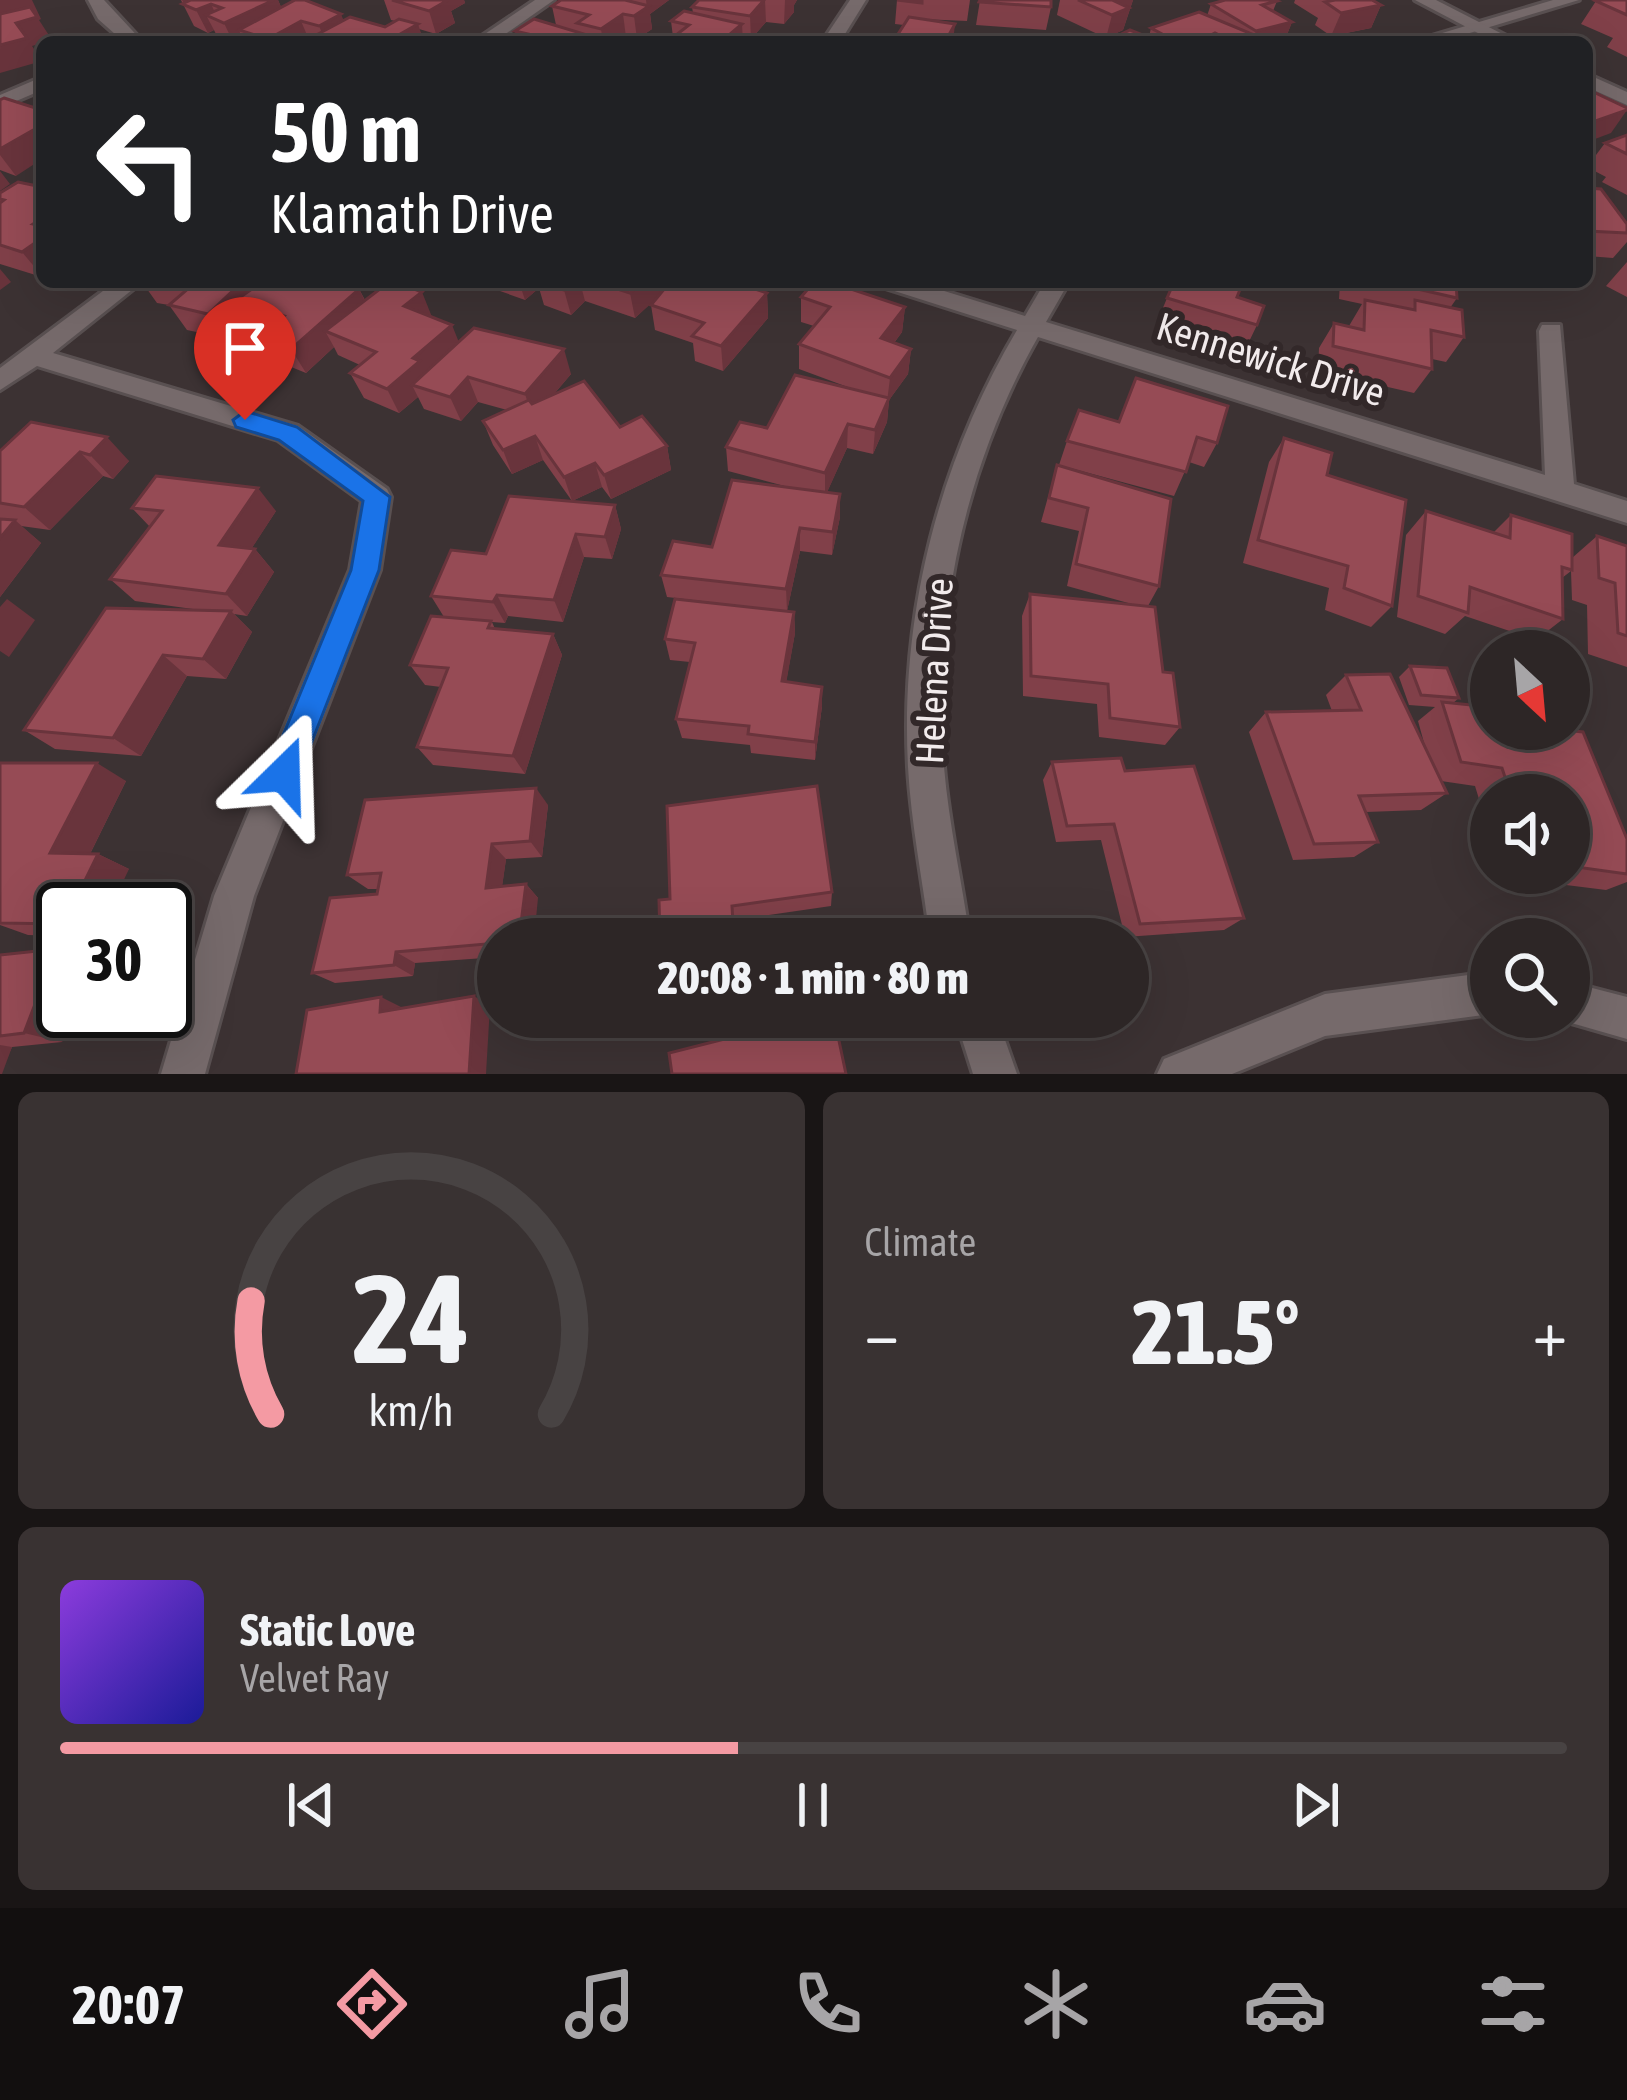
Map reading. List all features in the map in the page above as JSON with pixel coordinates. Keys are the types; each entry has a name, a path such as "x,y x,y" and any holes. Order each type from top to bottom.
{"street":[{"path":"96,0 104,15 127,36"},
{"path":"491,36 546,0"},
{"path":"835,36 858,0"},
{"path":"1423,0 1497,36"},
{"path":"1442,36 1570,0"},
{"path":"1593,83 1627,99"},
{"path":"0,102 36,86"},
{"path":"0,381 122,288"},
{"name":"Kennewick Drive","path":"910,288 1627,512"},
{"name":"Helena Drive","path":"947,918 926,766 929,609 956,492 1030,325 1053,288"},
{"path":"1550,331 1560,489"},
{"path":"29,355 288,434 377,497 365,570 234,896 183,1074"},
{"path":"1179,1074 1325,1015 1470,996"},
{"path":"1590,1008 1627,1018"},
{"path":"983,1038 995,1074"}],"building":[{"path":"191,0 274,0 224,23 206,15 222,8 211,4 196,10 182,4"},
{"path":"295,0 341,14 319,26 301,21 274,36 239,30"},
{"path":"392,0 448,0 429,11"},
{"path":"561,0 625,0 649,6 634,16 623,14 601,29 577,23 589,15 552,6"},
{"path":"699,0 764,0 750,16 692,7"},
{"path":"1051,0 1051,7 979,2"},
{"path":"1078,0 1112,0 1129,8 1112,15"},
{"path":"1274,0 1262,5 1292,22 1256,31 1211,4"},
{"path":"1372,0 1381,5 1341,13 1325,2"},
{"path":"1627,0 1627,15 1596,1"},
{"path":"30,7 37,17 16,23 27,38 0,45 0,14"},
{"path":"684,11 742,24 728,36 675,36 689,25 671,21"},
{"path":"1199,12 1252,34 1166,36 1151,28"},
{"path":"350,17 385,27 399,19 418,24 397,36 314,36"},
{"path":"909,17 955,24 948,36 897,36"},
{"path":"534,19 584,34 530,36 515,31"},
{"path":"1593,92 1627,108 1593,122"},
{"path":"0,100 36,108 36,128 0,149"},
{"path":"1627,135 1627,154 1605,143"},
{"path":"18,182 36,186 36,242 22,252 0,245 0,203 4,200 0,193"},
{"path":"1593,188 1601,189 1627,224 1627,233 1593,231"},
{"path":"189,288 236,288 208,314 169,305"},
{"path":"253,288 359,289 291,349 258,335 284,316 239,298"},
{"path":"381,288 422,292 404,306 452,325 413,358 420,361 387,389 350,373 376,352 325,331"},
{"path":"665,288 752,288 767,293 721,346 692,336 704,323 651,305"},
{"path":"809,288 848,288 905,307 881,338 911,349 890,378 799,344 830,307 801,297"},
{"path":"1171,288 1241,288 1237,297 1264,306 1257,325 1167,298"},
{"path":"1413,288 1456,288 1457,298"},
{"path":"1365,300 1415,310 1415,300 1462,310 1464,337 1431,330 1432,369 1333,346 1334,323 1364,330"},
{"path":"474,328 564,349 525,394 468,377 450,397 412,385"},
{"path":"795,375 889,398 875,430 848,424 825,473 726,447 740,422 767,428"},
{"path":"1136,378 1228,406 1217,443 1197,437 1186,472 1067,441 1079,410 1119,422"},
{"path":"584,381 620,427 642,416 667,446 604,475 595,463 564,477 535,436 503,450 483,421 529,400 532,404"},
{"path":"31,422 107,437 90,455 80,452 24,507 0,503 0,451"},
{"path":"1284,438 1332,453 1327,475 1406,500 1392,606 1344,588 1348,566 1258,540"},
{"path":"1057,465 1171,499 1159,586 1076,564 1088,508 1049,498"},
{"path":"156,476 258,488 219,545 255,549 226,594 110,579 162,511 132,508"},
{"path":"732,480 840,494 833,532 800,528 786,589 661,575 673,541 712,547"},
{"path":"509,496 615,505 605,537 576,534 554,600 497,595 493,602 431,596 451,550 486,554"},
{"path":"1426,511 1510,538 1511,515 1572,534 1572,570 1562,567 1563,619 1470,587 1468,613 1418,596"},
{"path":"0,519 15,520 0,538"},
{"path":"1597,536 1627,546 1627,636 1618,633 1615,583 1599,578"},
{"path":"1030,594 1155,607 1163,672 1173,673 1180,727 1110,718 1108,684 1031,676"},
{"path":"675,599 794,612 782,681 822,687 815,742 748,734 749,726 676,719 695,643 665,639"},
{"path":"106,608 231,611 203,659 163,655 113,738 24,730"},
{"path":"431,616 491,621 488,628 553,634 513,756 417,747 448,668 410,665"},
{"path":"1410,666 1447,668 1459,698 1421,695"},
{"path":"1390,674 1447,793 1359,796 1378,842 1314,844 1266,712 1361,710 1346,675"},
{"path":"1442,702 1470,705 1470,750 1590,749 1627,839 1627,874 1590,869 1590,774 1504,774 1502,768 1461,762"},
{"path":"1121,758 1125,771 1194,766 1244,918 1149,923 1149,918 1138,918 1114,824 1067,826 1052,762"},
{"path":"0,763 97,763 50,853 98,854 84,882 36,882 36,924 0,923"},
{"path":"817,786 832,892 732,906 733,918 659,918 659,900 670,899 667,806"},
{"path":"536,788 530,841 492,844 486,888 526,884 522,918 477,918 477,945 396,952 394,965 312,973 330,898 377,894 381,873 347,875 365,800"},
{"path":"36,951 36,1002 24,1033 0,1036 0,955"},
{"path":"474,996 469,1074 296,1074 307,1010 381,997 380,1012"},
{"path":"728,1038 838,1038 846,1074 672,1074 669,1053"}],"route":[{"path":"245,420 288,434 377,497 365,570 284,774"}]}
